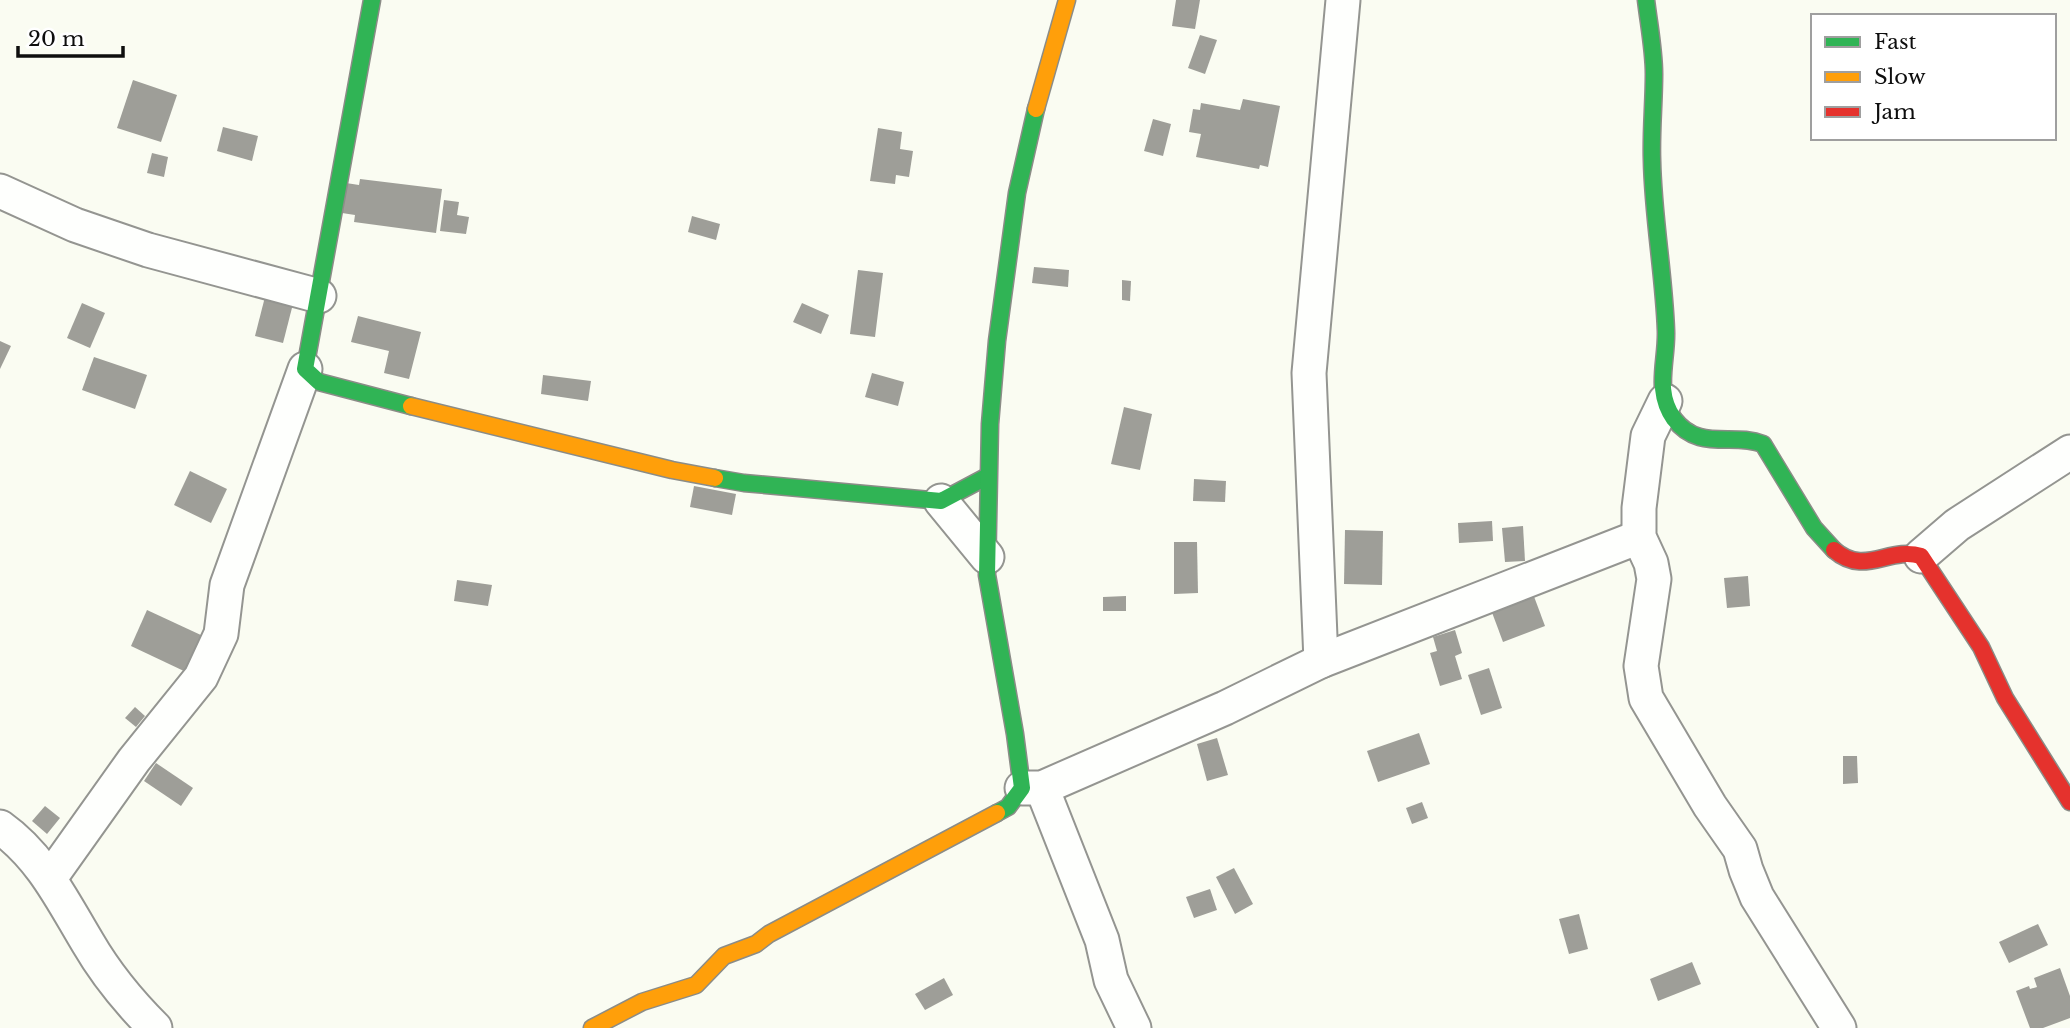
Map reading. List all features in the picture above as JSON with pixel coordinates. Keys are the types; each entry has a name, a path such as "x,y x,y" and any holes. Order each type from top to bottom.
{"street":[{"path":"50,878 134,760 201,677 221,634 227,585 305,369 372,0"},
{"path":"1067,0 1027,142 1017,193 997,341 988,475 987,557 990,598 1015,734 1032,788 1102,940 1111,980 1134,1028"},
{"path":"1321,661 1309,373 1343,0"},
{"path":"1646,0 1654,72 1652,161 1666,333 1661,385 1665,401 1675,419 1692,434 1713,440 1753,440 1763,444 1811,522 1827,543 1846,558 1868,563 1889,559 1903,552 1913,552 1921,556 1981,647 2005,698 2070,802"},
{"path":"0,191 75,225 148,250 318,296"},
{"path":"305,369 319,382 344,390 672,470 744,482 941,501 988,475"},
{"path":"1665,401 1648,436 1642,473 1639,537 1651,563 1654,579 1641,666 1646,698 1710,806 1740,849 1757,897 1839,1028"},
{"path":"1921,556 1957,525 2070,452"},
{"path":"941,501 987,557"},
{"path":"592,1028 642,1002 696,985 724,956 756,944 769,934 1008,807 1032,788 1225,708 1321,661 1639,537"},
{"path":"0,827 33,856 50,878 102,964 137,1010 155,1028"}],"building":[{"path":"1176,0 1200,0 1195,29 1172,26"},
{"path":"1200,35 1217,40 1205,74 1188,68"},
{"path":"133,80 177,95 161,142 117,128"},
{"path":"1243,99 1280,106 1268,167 1260,165 1259,169 1196,157 1201,134 1189,132 1193,109 1200,110 1201,103 1240,110"},
{"path":"1153,119 1171,124 1163,156 1144,151"},
{"path":"223,127 258,136 252,161 217,151"},
{"path":"878,128 902,132 900,149 913,151 909,177 896,175 895,184 870,181"},
{"path":"152,153 168,157 164,177 147,173"},
{"path":"360,179 442,189 436,233 354,222 355,215 342,213 346,183 359,185"},
{"path":"444,200 459,202 457,215 469,217 466,234 440,231"},
{"path":"692,216 720,224 716,240 688,232"},
{"path":"1034,267 1069,270 1068,287 1032,283"},
{"path":"858,270 883,273 875,337 850,334"},
{"path":"1122,280 1131,281 1130,301 1122,300"},
{"path":"267,289 295,296 283,343 255,336"},
{"path":"82,303 105,313 90,348 67,338"},
{"path":"802,303 829,315 821,334 793,322"},
{"path":"358,316 421,332 409,379 384,373 389,351 351,342"},
{"path":"0,341 11,346 0,369"},
{"path":"94,357 147,375 135,409 82,390"},
{"path":"872,373 904,382 898,406 865,397"},
{"path":"543,375 591,381 588,401 541,394"},
{"path":"1124,407 1152,414 1140,470 1111,464"},
{"path":"190,471 227,489 211,523 174,505"},
{"path":"1194,479 1226,481 1225,502 1193,501"},
{"path":"694,486 736,494 732,515 690,507"},
{"path":"1492,521 1493,541 1459,543 1458,523"},
{"path":"1523,526 1525,561 1505,562 1502,528"},
{"path":"1345,530 1383,531 1382,585 1344,584"},
{"path":"1174,542 1197,542 1198,593 1174,594"},
{"path":"1748,576 1750,606 1727,608 1724,578"},
{"path":"457,580 492,585 488,606 454,601"},
{"path":"1529,583 1545,626 1503,642 1487,599"},
{"path":"1126,596 1126,611 1103,611 1103,597"},
{"path":"147,610 203,636 186,672 131,646"},
{"path":"1455,630 1462,653 1455,656 1462,679 1440,686 1430,653 1437,651 1433,637"},
{"path":"1489,668 1502,708 1481,715 1468,675"},
{"path":"135,707 145,716 136,727 125,718"},
{"path":"1419,733 1430,764 1378,782 1367,751"},
{"path":"1217,738 1228,775 1207,781 1197,744"},
{"path":"1843,756 1857,756 1858,783 1843,784"},
{"path":"156,763 193,788 181,806 144,781"},
{"path":"1422,802 1428,818 1412,824 1406,808"},
{"path":"45,806 60,818 47,834 32,821"},
{"path":"1234,868 1253,904 1235,914 1216,877"},
{"path":"1210,889 1217,910 1194,918 1186,897"},
{"path":"1579,914 1588,949 1569,954 1559,919"},
{"path":"2038,924 2048,945 2009,963 1999,942"},
{"path":"1692,962 1701,984 1658,1001 1650,979"},
{"path":"2060,968 2070,996 2070,1018 2043,1028 2030,1028 2016,991 2029,986 2030,989 2037,987 2034,978"},
{"path":"944,978 953,995 925,1010 915,994"}],"traffic: fast":[{"path":"372,0 305,369 319,382 411,406"},
{"path":"1646,0 1654,65 1652,149 1666,331 1664,398 1674,419 1694,435 1763,444 1814,528 1834,550"},
{"path":"997,813 1008,807 1022,788 987,575 990,424 997,341 1017,193 1036,109"},
{"path":"715,478 941,501 988,476"}],"traffic: slow":[{"path":"1036,109 1067,0"},
{"path":"411,406 672,470 715,478"},
{"path":"592,1028 642,1002 696,985 724,956 756,944 769,934 997,813"}],"traffic: jam":[{"path":"1834,550 1845,558 1856,561 1909,554 1921,556 1981,647 2005,698 2070,802"}]}
